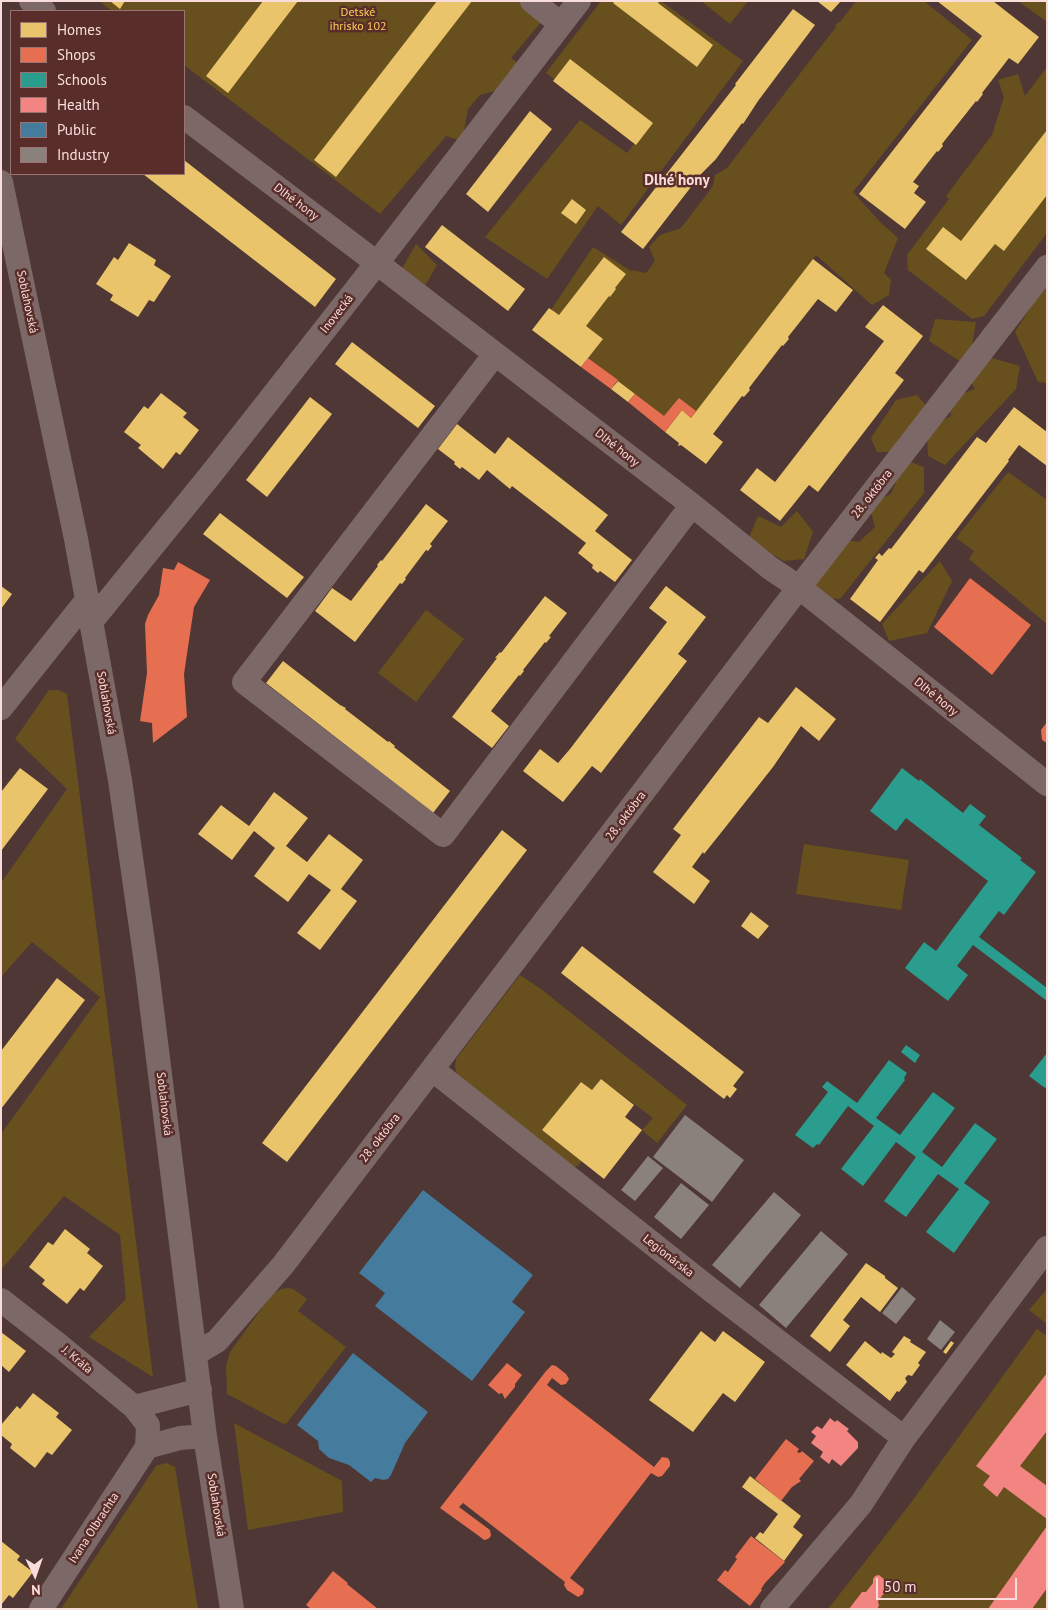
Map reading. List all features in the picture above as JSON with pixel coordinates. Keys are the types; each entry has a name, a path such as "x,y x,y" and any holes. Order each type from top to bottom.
{"street":[{"path":"31,1 43,10"},
{"path":"532,1 561,24"},
{"name":"Inovecká","path":"89,611 218,465 579,1"},
{"name":"Dlhé hony","path":"185,118 692,505 770,568 800,588 1047,784"},
{"name":"Soblahovská","path":"1,182 72,521 120,780 142,932 205,1436 232,1609"},
{"name":"28. októbra","path":"195,1354 217,1341 283,1265 1047,267"},
{"path":"495,354 244,682 443,835 478,792 692,505"},
{"path":"1,708 89,611"},
{"name":"Legionárska","path":"433,1070 711,1290 904,1438"},
{"path":"772,1609 861,1504 904,1438 1047,1248"},
{"name":"J. Kráľa","path":"1,1300 134,1407 148,1436"},
{"path":"134,1407 200,1390"},
{"path":"148,1436 180,1438 205,1436"},
{"name":"Ivana Olbrachta","path":"41,1609 148,1436"}],"green space":[{"name":"Detské ihrisko 102","path":"99,1 520,1 543,20 511,58 518,63 495,91 480,95 468,109 462,141 446,136 380,214 185,66 185,10 111,10"},
{"path":"601,1 661,1 743,61 621,225 598,206 547,279 485,237 580,120 627,153 636,141 546,73"},
{"path":"701,1 748,1 730,24"},
{"path":"856,1 924,1 972,40 853,192 881,223 898,238 884,273 891,280 889,295 872,305 816,255 686,434 543,322 593,247 631,271 646,273 655,261 649,247 660,235 681,228 713,186 715,175 727,168 836,27 835,25 841,21"},
{"path":"1018,1 1047,1 1047,22"},
{"path":"1047,67 1047,233 984,316 972,319 908,270 907,255 949,199 946,196 992,135 1004,97 998,80 1018,74 1025,96"},
{"path":"416,244 437,265 421,293 399,274"},
{"path":"1047,258 1047,383 1038,382 1015,332 1041,291"},
{"path":"935,319 976,322 971,352 1020,366 1016,389 945,465 928,456 927,430 951,416 949,399 975,389 958,360 929,341"},
{"path":"917,395 929,409 890,452 877,452 871,438 896,400"},
{"path":"905,460 924,467 924,493 840,599 822,598 811,581 843,540 859,542 875,527 869,505 891,494"},
{"path":"1008,472 1047,500 1047,624 969,559 974,551 956,538"},
{"path":"797,511 813,532 804,559 784,561 748,540 758,516 781,527"},
{"path":"940,561 952,581 927,633 889,641 882,624"},
{"path":"426,610 464,639 416,702 378,673"},
{"path":"49,690 58,690 67,694 153,1377 89,1337 126,1299 120,1235 64,1196 1,1270 1,1134 100,997 32,942 1,977 1,883 67,789 15,739"},
{"path":"804,844 909,860 901,910 796,894"},
{"path":"520,975 541,989 687,1105 657,1143 642,1130 653,1118 601,1079 592,1090 581,1082 542,1130 582,1161 578,1166 573,1167 459,1080 455,1067 456,1059"},
{"path":"281,1289 293,1289 307,1299 298,1311 346,1347 286,1424 227,1394 226,1366 230,1352 272,1294"},
{"path":"1047,1289 1047,1324 1029,1310"},
{"path":"1037,1329 1047,1336 1047,1609 828,1609 910,1504"},
{"path":"234,1423 342,1481 343,1512 248,1530"},
{"path":"166,1463 175,1467 198,1609 61,1609 156,1466"}],"building: Homes":[{"path":"110,1 125,1 120,9"},
{"path":"263,1 298,1 228,93 206,76"},
{"path":"437,1 472,1 336,177 314,160"},
{"path":"615,1 659,1 658,3 713,45 697,67 613,3"},
{"path":"817,1 841,1 831,12"},
{"path":"937,1 993,1 1039,37 1018,64 1009,58 977,102 942,144 943,146 913,182 919,186 914,193 926,202 905,229 859,194 982,36"},
{"path":"793,9 815,25 743,124 716,159 701,174 643,249 621,232"},
{"path":"570,59 653,123 636,145 553,81"},
{"path":"530,111 552,129 488,212 466,194"},
{"path":"1047,130 1047,195 1004,251 995,244 966,280 926,249 943,227 961,241"},
{"path":"185,161 336,279 315,307 144,175 185,175"},
{"path":"572,199 586,210 576,224 561,213"},
{"path":"442,225 525,289 508,311 425,247"},
{"path":"129,243 156,260 154,265 171,276 154,302 149,300 138,317 110,300 113,295 96,284 114,257 118,260"},
{"path":"604,257 626,274 586,326 603,339 581,367 532,330 549,308 559,315"},
{"path":"813,259 853,290 836,312 818,299 788,337 789,339 782,345 749,388 750,390 744,397 742,396 713,434 723,442 706,464 681,445 678,446 679,443 665,432 682,410 691,418"},
{"path":"883,305 923,336 895,373 904,380 818,492 809,485 780,521 740,490 757,468 775,482 884,341 865,327"},
{"path":"352,342 435,406 418,428 335,364"},
{"path":"618,381 635,394 628,402 611,389"},
{"path":"161,393 187,413 183,417 199,430 180,455 176,452 163,469 138,448 141,445 124,432 144,406 148,409"},
{"path":"310,397 332,414 267,497 246,480"},
{"path":"1014,407 1047,432 1047,466 1019,445 1009,461 923,573 919,570 880,622 850,599 878,560 875,558 879,553 882,556 889,548 891,549 977,437 986,443"},
{"path":"457,424 495,454 508,437 608,515 595,531 632,560 615,582 600,571 598,573 592,568 593,565 578,553 586,543 512,486 510,489 487,470 479,480 462,467 460,469 454,464 455,462 438,449"},
{"path":"426,504 448,521 430,544 432,546 428,551 426,550 406,579 402,584 400,583 355,642 315,611 332,588 351,601"},
{"path":"220,513 304,577 287,598 203,534"},
{"path":"1,586 12,594 1,609"},
{"path":"666,586 706,617 678,654 687,661 601,773 592,766 563,802 523,771 540,749 558,763 570,749 667,622 649,608"},
{"path":"545,596 567,613 549,636 551,637 545,642 491,711 509,726 492,748 452,717 497,658 495,658 501,653"},
{"path":"283,661 389,741 450,791 433,813 266,683"},
{"path":"796,687 836,719 819,741 801,726 773,767 704,854 703,852 692,867 710,881 694,904 653,872 681,835 673,829 759,717 768,723"},
{"path":"20,768 48,789 1,851 1,792"},
{"path":"274,792 308,818 286,846 307,862 329,834 363,860 341,889 357,901 320,950 297,933 331,890 309,874 288,902 254,876 275,848 254,831 232,860 198,834 221,805 249,826"},
{"path":"502,830 527,850 287,1162 262,1143"},
{"path":"751,912 769,926 758,939 741,926"},
{"path":"582,946 744,1072 733,1086 737,1089 730,1098 727,1095 724,1099 561,973"},
{"path":"57,978 85,1000 1,1109 1,1051"},
{"path":"601,1079 634,1105 625,1117 642,1130 604,1179 542,1130 581,1082 592,1090"},
{"path":"65,1229 90,1249 87,1253 103,1266 84,1291 80,1288 67,1304 42,1284 45,1280 29,1267 48,1242 53,1245"},
{"path":"866,1263 898,1288 880,1312 861,1297 843,1320 850,1326 830,1352 810,1336"},
{"path":"701,1331 715,1342 723,1331 765,1362 735,1402 723,1393 693,1432 649,1400"},
{"path":"1,1332 26,1351 9,1372 1,1365"},
{"path":"904,1336 926,1352 912,1376 908,1375 905,1378 907,1382 890,1401 846,1365 865,1341 881,1354 882,1352 891,1358 895,1354 892,1352"},
{"path":"951,1341 954,1343 946,1354 943,1352"},
{"path":"33,1393 59,1413 56,1417 72,1430 52,1455 47,1452 35,1468 10,1448 12,1444 1,1435 1,1425 17,1406 20,1409"},
{"path":"750,1476 801,1516 793,1527 803,1535 784,1561 755,1538 760,1532 763,1534 778,1514 742,1487"},
{"path":"1,1541 20,1556 17,1560 33,1572 13,1598 9,1595 1,1605"}],"building: Shops":[{"path":"588,358 618,380 611,389 581,367"},
{"path":"635,394 664,416 679,398 696,411 691,418 682,410 665,432 628,402"},
{"path":"178,562 210,580 194,607 184,674 187,717 153,743 152,723 140,721 147,673 145,624 159,595 163,568 174,570"},
{"path":"970,578 1031,625 992,675 934,627"},
{"path":"1047,722 1047,743 1042,740 1041,730"},
{"path":"507,1363 522,1375 505,1399 502,1393 499,1394 488,1385"},
{"path":"552,1365 566,1374 569,1379 566,1384 561,1385 552,1378 547,1385 654,1467 662,1457 668,1458 670,1462 670,1466 662,1476 658,1477 651,1473 570,1578 584,1589 583,1594 578,1597 567,1590 564,1585 565,1582 463,1503 459,1507 490,1530 491,1536 488,1539 484,1540 440,1508"},
{"path":"786,1439 799,1449 797,1452 800,1453 802,1451 814,1461 799,1479 801,1481 792,1487 781,1501 755,1479"},
{"path":"751,1536 785,1562 765,1583 750,1606 717,1580 725,1570 728,1572 737,1559 735,1557"},
{"path":"333,1571 378,1609 311,1609 306,1605"}],"building: Schools":[{"path":"902,768 919,781 920,779 963,813 970,804 986,816 979,825 1022,858 1020,860 1036,872 1004,915 999,911 979,937 1047,988 1047,1001 973,945 957,966 968,975 948,1001 905,968 924,942 936,951 988,881 906,818 896,831 870,811"},
{"path":"906,1045 920,1055 915,1063 901,1052"},
{"path":"1047,1053 1047,1086 1045,1088 1029,1076"},
{"path":"889,1060 907,1073 904,1078 905,1080 876,1118 900,1135 933,1092 955,1108 922,1152 942,1167 975,1123 997,1139 964,1183 990,1202 954,1253 926,1232 959,1189 938,1174 906,1217 884,1201 916,1157 896,1142 863,1186 841,1169 874,1126 848,1106 819,1145 817,1144 813,1148 795,1135 828,1092 822,1087 827,1081 857,1103"}],"building: Health":[{"path":"1047,1373 1047,1431 1020,1466 1047,1486 1047,1519 1004,1487 997,1497 983,1485 990,1476 976,1466"},
{"path":"830,1418 835,1422 837,1420 849,1429 847,1431 858,1442 858,1448 841,1466 832,1459 829,1464 820,1457 823,1452 811,1443 816,1436 811,1432 817,1426 822,1429"},
{"path":"1047,1526 1047,1588 1032,1609 988,1609"},
{"path":"879,1575 891,1585 892,1589 889,1592 885,1592 878,1601 879,1606 877,1609 849,1609 862,1592 866,1592 873,1583 875,1576"}],"building: Public":[{"path":"423,1190 533,1275 512,1302 525,1312 472,1381 375,1306 385,1293 359,1273"},
{"path":"353,1353 428,1412 405,1443 388,1479 375,1478 371,1482 349,1465 329,1458 319,1449 318,1441 297,1425"}],"building: Industry":[{"path":"685,1115 744,1160 712,1202 653,1157"},
{"path":"648,1156 663,1168 635,1201 621,1190"},
{"path":"681,1183 709,1205 681,1239 654,1217"},
{"path":"774,1192 801,1215 740,1288 712,1265"},
{"path":"821,1231 848,1254 786,1328 759,1305"},
{"path":"902,1287 916,1299 896,1324 882,1313"},
{"path":"940,1320 955,1332 941,1350 927,1339"}],"district":[{"name":"Dlhé hony","path":"677,181"}]}
